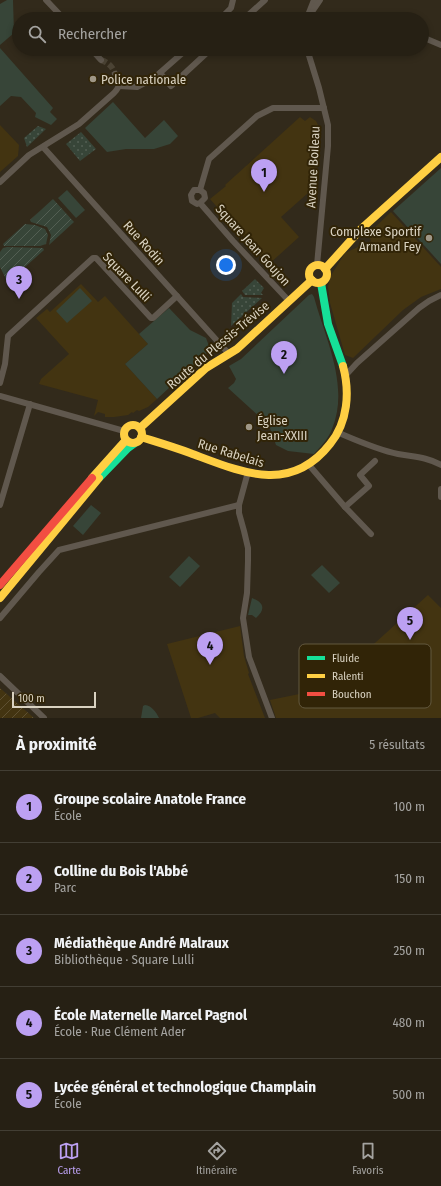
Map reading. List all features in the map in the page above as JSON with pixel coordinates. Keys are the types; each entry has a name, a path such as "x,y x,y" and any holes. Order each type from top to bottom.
{"main road":[{"path":"325,269 361,229 441,157"},
{"path":"320,265 325,269 326,277 321,282 315,283 310,277 309,272 312,267 320,265"},
{"name":"Route du Plessis-Trévise","path":"140,428 206,368 237,349 312,280"},
{"name":"Rue Rabelais","path":"138,440 263,476 280,476 309,465 330,445 339,433 346,407 346,376 324,307 321,282"},
{"path":"0,598 91,487 125,451 138,440 142,433 140,428 135,425 130,425 124,431 124,437 130,443 138,440"},
{"path":"0,585 86,484 126,440"}],"street":[{"path":"46,0 57,12"},
{"path":"227,12 231,8 233,0"},
{"path":"252,12 265,0"},
{"path":"309,12 314,0"},
{"path":"312,12 320,0"},
{"path":"429,40 441,45"},
{"path":"97,56 101,60"},
{"path":"119,86 137,87 160,74 179,56"},
{"path":"160,74 171,86 203,56"},
{"name":"Avenue Boileau","path":"309,56 328,125 328,146 317,265"},
{"path":"0,182 29,155 79,124 114,93 119,86 119,80 115,74"},
{"name":"Square Jean Goujon","path":"200,190 209,159 257,116 273,108 324,108"},
{"name":"Rue Rodin","path":"43,147 230,354"},
{"name":"Square Jean Goujon","path":"200,203 205,198 204,193 200,190 194,190 191,195 192,201 197,204 200,203 232,241 289,302"},
{"name":"Square Lulli","path":"0,383 5,364 8,336 93,258 96,258 151,318 153,318 177,296"},
{"path":"346,376 357,363 419,308 441,295"},
{"path":"0,396 124,431"},
{"path":"0,505 30,404"},
{"path":"339,433 386,451 419,456 432,460 441,465"},
{"path":"345,507 369,486 360,475 375,461"},
{"path":"309,465 345,507 371,534"},
{"path":"248,472 239,504 239,513 248,548 247,593 243,618 247,648 252,668 272,718"},
{"path":"441,489 441,497"},
{"path":"0,618 59,550 239,504"},
{"path":"0,676 44,718"}],"shaded area":[{"path":"300,117 305,121 310,117 316,121 319,127 319,162 314,161 314,167 318,168 317,179 314,182 317,185 281,217 299,237 268,265 210,199"},
{"path":"0,125 19,145 18,156 0,172"},
{"path":"391,212 441,267 441,289 421,297 403,310 353,358 345,355 330,303 328,287 330,277 345,253 371,241 368,234"},
{"path":"81,284 98,302 105,296 148,344 125,364 157,399 148,407 139,411 137,410 133,413 132,412 128,415 105,417 105,414 98,412 94,416 98,400 39,384 41,379 69,354 36,318 47,309 50,312"},
{"path":"428,595 441,608 441,718 276,718 270,700 299,694 299,708 431,708 431,644 374,644"},
{"path":"240,626 248,674 265,718 220,718 215,713 198,718 191,718 167,644"},
{"path":"0,688 34,718 0,718"}],"green space":[{"path":"7,0 13,0 12,35 0,45 0,4"},
{"path":"0,48 53,108 50,112 57,119 51,125 35,117 36,113 21,97 11,96 0,106"},
{"path":"113,102 145,138 164,120 178,136 170,144 154,149 126,149 107,152 85,128"},
{"path":"38,126 46,129 27,147 24,138"},
{"path":"81,132 96,149 80,161 66,144"},
{"name":"Complexe Sportif Armand Fey","path":"441,168 441,264 393,211"},
{"path":"67,190 85,210 76,218 58,198"},
{"path":"53,199 74,222 49,245 51,235 47,227 31,222 30,220"},
{"path":"25,224 35,225 45,229 48,235 46,244 40,246 4,246 3,244"},
{"path":"3,248 43,248 44,250 7,283 0,267 0,252"},
{"path":"255,279 264,288 261,293 263,295 245,295 242,291"},
{"path":"80,288 92,301 67,323 56,311"},
{"path":"241,294 243,297 262,298 231,326 232,303"},
{"path":"312,294 334,362 338,396 337,413 331,432 314,454 288,451 276,445 266,417 261,418 228,388 236,379 229,366 241,359 309,295"},
{"path":"169,308 190,330 206,338 209,346 208,352 157,399 125,364 148,344 139,334"},
{"path":"91,505 101,513 83,535 73,526"},
{"path":"189,556 200,566 180,587 169,577"},
{"path":"322,565 340,583 329,593 311,575"},
{"path":"252,598 259,602 262,607 261,612 256,618 252,615 248,615"},
{"path":"145,705 154,710 159,718 141,718 143,706"}],"tunnel":[{"path":"101,60 110,65 115,74"}],"traffic: fast":[{"path":"321,283 328,324 343,366"},
{"path":"99,478 128,448 135,443"}],"traffic: slow":[{"path":"325,269 361,229 441,157"},
{"path":"318,265 324,268 327,274 324,280 318,283 312,280 309,274 312,268 318,265"},
{"path":"140,428 206,368 237,349 312,280"},
{"path":"141,437 246,472 264,475 282,474 298,470 315,460 330,444 341,426 347,396 343,366"},
{"path":"133,425 139,428 142,434 139,440 133,443 127,440 124,434 127,428 133,425"},
{"path":"92,478 126,440"},
{"path":"0,598 99,478"}],"traffic: jam":[{"path":"0,585 92,478"}],"place":[{"name":"Police nationale","path":"93,79"},
{"name":"Groupe scolaire Anatole France","path":"264,192"},
{"name":"Complexe Sportif Armand Fey","path":"429,238"},
{"name":"Médiathèque André Malraux","path":"19,299"},
{"name":"Colline du Bois l'Abbé","path":"284,374"},
{"name":"Église Jean-XXIII","path":"249,427"},
{"name":"Lycée général et technologique Champlain","path":"410,640"},
{"name":"École Maternelle Marcel Pagnol","path":"210,665"}]}
